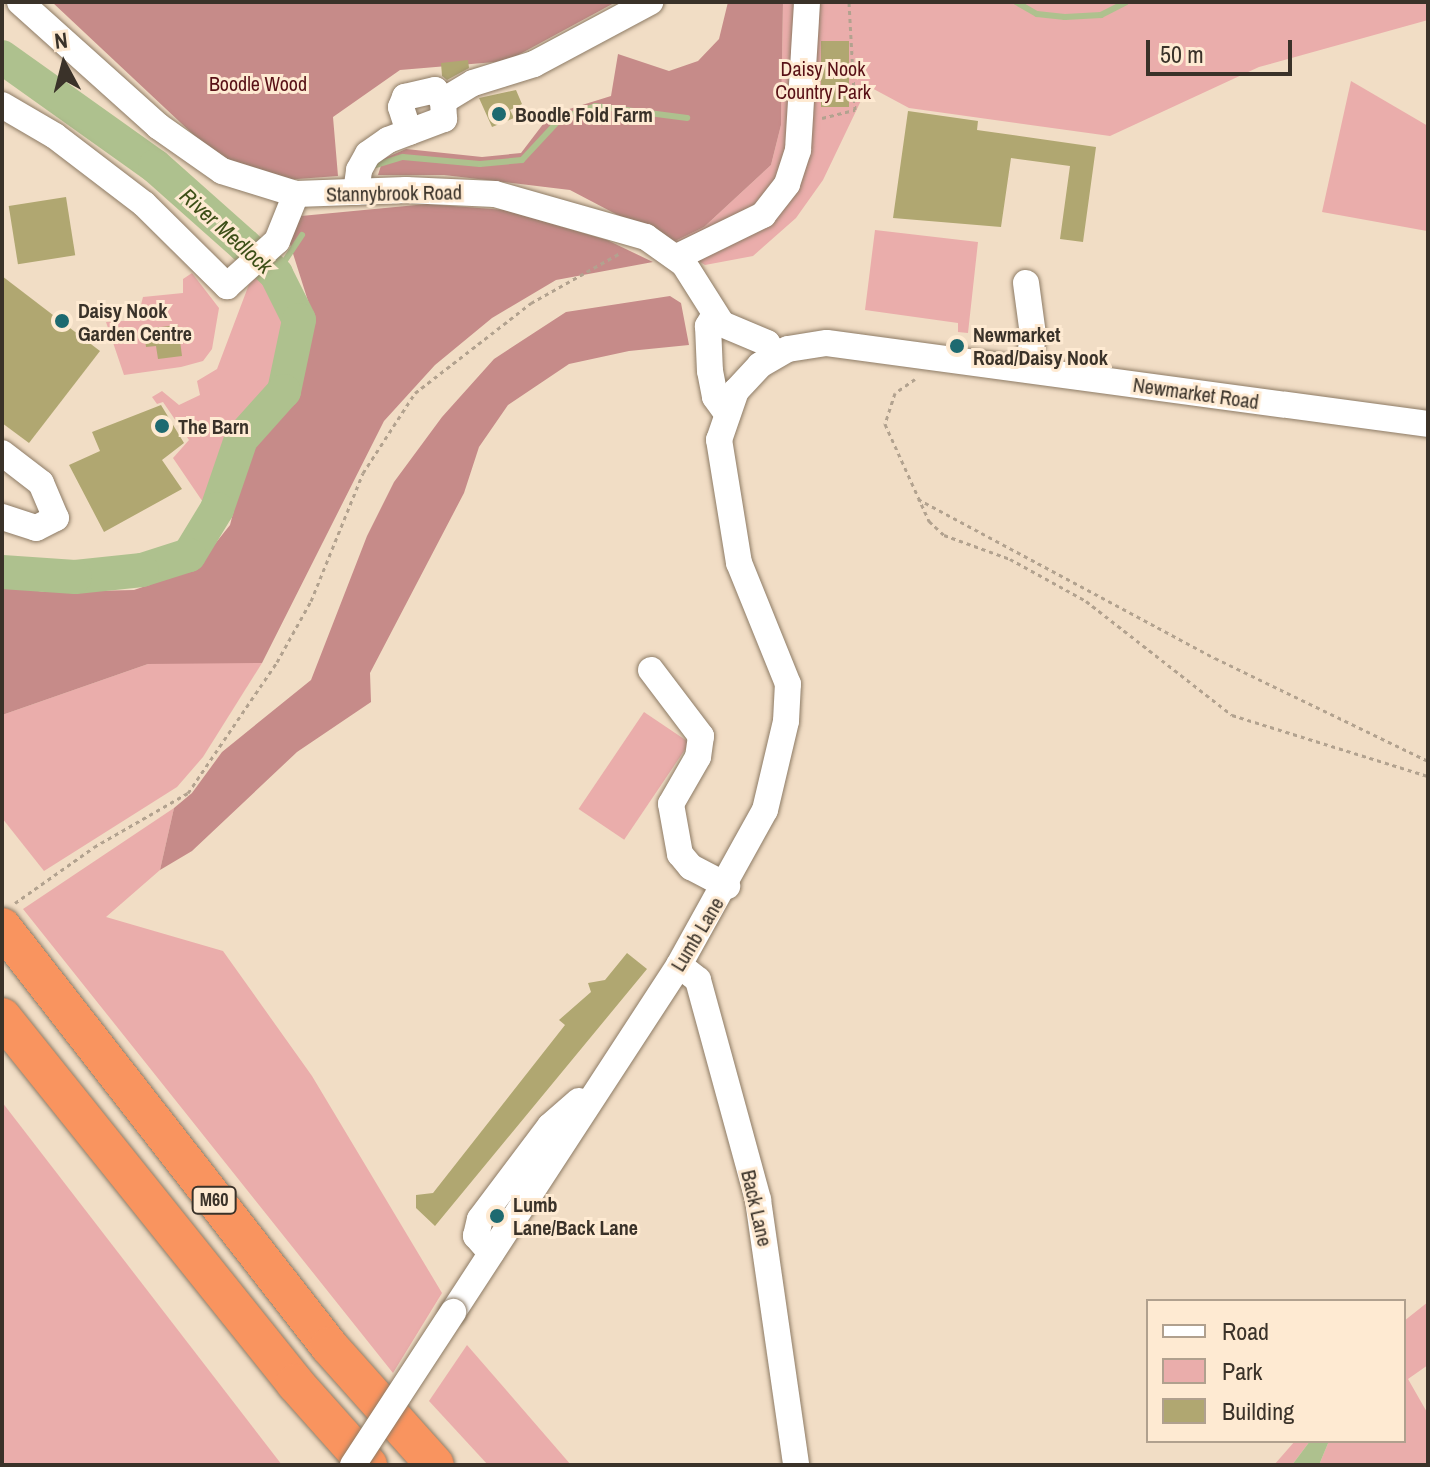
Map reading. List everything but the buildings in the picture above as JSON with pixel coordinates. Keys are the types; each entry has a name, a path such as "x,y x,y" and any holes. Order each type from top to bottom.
{"highway":[{"name":"M60","path":"2,927 329,1346 435,1465"},
{"name":"M60","path":"2,1017 295,1383 368,1465"}],"street":[{"name":"Stannybrook Road","path":"20,2 158,126 203,160 244,181 296,194 495,194 646,237 677,257 714,316"},
{"path":"356,192 359,170 368,154 409,132 444,119 443,101 473,83 534,64 650,2"},
{"path":"677,257 763,215 787,184 798,150 807,2"},
{"path":"2,105 55,136 144,204 227,286 277,241 296,194"},
{"path":"1026,283 1033,335 1028,370"},
{"path":"726,412 715,397 710,371 708,326 714,316 767,343 775,354"},
{"name":"Newmarket Road","path":"775,354 813,343 923,354 1428,424"},
{"name":"Lumb Lane","path":"353,1465 679,965 727,886 765,810 789,692 782,659 749,590 734,541 719,440 726,412 747,378 775,354"},
{"path":"2,453 41,483 56,518 36,528 2,517"},
{"path":"651,670 701,736 698,757 671,804 680,854 691,867 727,886"},
{"name":"Back Lane","path":"679,965 698,980 758,1200 796,1465"}],"path":[{"path":"799,119 842,117 855,110 849,2"},
{"path":"2,912 67,866 188,793 277,662 311,601 363,473 415,393 531,303 646,237"},
{"path":"923,354 918,378 895,393 885,424 918,499 944,535 1010,559 1086,601 1232,715 1428,776"},
{"path":"918,499 1215,658 1428,761"}],"green space":[{"name":"Boodle Wood","path":"52,2 616,2 507,61 400,70 333,117 338,176 284,180 214,154"},
{"path":"728,2 783,2 781,125 771,165 704,227 671,243 570,190 444,175 378,175 383,159 406,149 482,157 521,153 550,115 611,96 618,54 669,71 698,61 719,39"},
{"name":"Daisy Nook Country Park","path":"783,2 1428,2 1428,20 1259,67 1110,136 909,108 868,86 823,180 796,218 753,256 705,265 671,243 704,227 771,165 781,125"},
{"path":"1351,81 1428,126 1427,231 1322,212"},
{"path":"427,204 505,210 607,240 653,262 556,280 492,318 435,365 384,421 262,663 148,664 2,715 2,587 47,592 134,590 195,569 230,525 250,448 294,402 315,323 289,241 301,216"},
{"path":"875,230 978,242 968,333 958,332 958,323 865,310"},
{"path":"261,265 288,329 274,383 230,448 209,511 173,458 189,440 163,402 157,404 152,397 162,391 179,405 200,395 197,381 217,369 254,271"},
{"path":"192,273 219,308 212,349 203,361 124,375 106,322 137,320 143,297 183,293 183,279"},
{"path":"670,296 681,303 689,345 629,351 569,364 508,405 479,447 464,493 370,673 371,702 297,752 192,851 160,870 174,808 192,793 222,752 311,680 367,536 394,482 442,417 494,359 566,312"},
{"path":"213,659 262,663 203,757 177,787 44,871 2,818 2,715 148,664"},
{"path":"644,712 690,743 624,840 579,809"},
{"path":"174,808 160,870 106,917 223,951 312,1076 442,1293 393,1373 23,909"},
{"path":"2,1102 282,1465 2,1465"},
{"path":"1428,1302 1428,1365 1408,1379 1428,1414 1428,1465 1319,1465 1328,1443 1406,1443 1406,1319"},
{"path":"467,1345 571,1465 488,1465 429,1401"},
{"path":"1293,1443 1308,1443 1292,1465 1274,1465"}],"shaded area":[{"path":"1308,1443 1328,1443 1319,1465 1292,1465"}],"waterway":[{"path":"1016,2 1037,14 1065,17 1101,15 1126,2"},
{"name":"River Medlock","path":"2,57 155,166 276,274 299,320 284,391 241,439 217,509 189,555 142,570 75,577 2,572"},
{"path":"373,166 403,157 480,164 522,160 561,118 595,106 687,118"},
{"path":"276,274 302,235"}],"place":[{"name":"Boodle Fold Farm","path":"499,114"},
{"name":"Daisy Nook Garden Centre","path":"62,321"},
{"name":"Newmarket Road/Daisy Nook","path":"957,346"},
{"name":"The Barn","path":"162,426"},
{"name":"Lumb Lane/Back Lane","path":"497,1216"}]}
